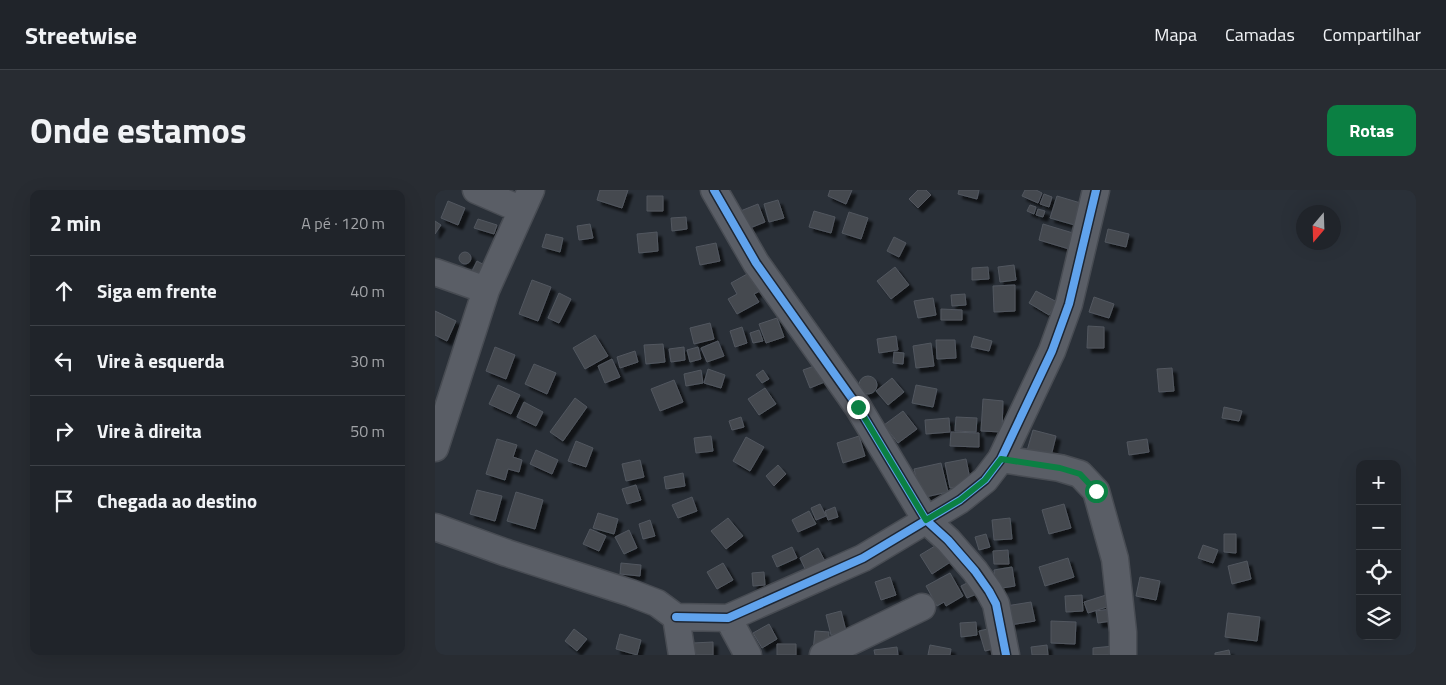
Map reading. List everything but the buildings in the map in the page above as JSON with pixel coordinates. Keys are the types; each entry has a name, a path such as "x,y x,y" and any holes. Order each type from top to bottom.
{"street":[{"path":"435,448 485,290 527,200 476,190"},
{"path":"714,190 756,263 858,407 926,520 975,571 989,591 996,604 1006,655"},
{"path":"437,534 507,553 631,593 657,603 676,617 728,618 863,558 960,500 985,480 1001,459 1051,350 1066,311 1096,190"},
{"path":"435,272 485,290"},
{"path":"1001,459 1060,468 1080,474 1096,491 1115,559 1123,632 1123,655"},
{"path":"823,655 922,607"},
{"path":"676,617 682,655"},
{"path":"728,618 748,655"}],"cycle path":[{"path":"714,190 756,263 858,407 926,520 948,540 975,571 989,591 996,604 1006,655"},
{"path":"676,617 728,618 863,558 960,500 985,480 1001,459 1052,351 1069,304 1096,190"}],"route":[{"path":"858,407 926,520 960,500 985,480 1001,459 1060,468 1080,474 1096,491"}]}
